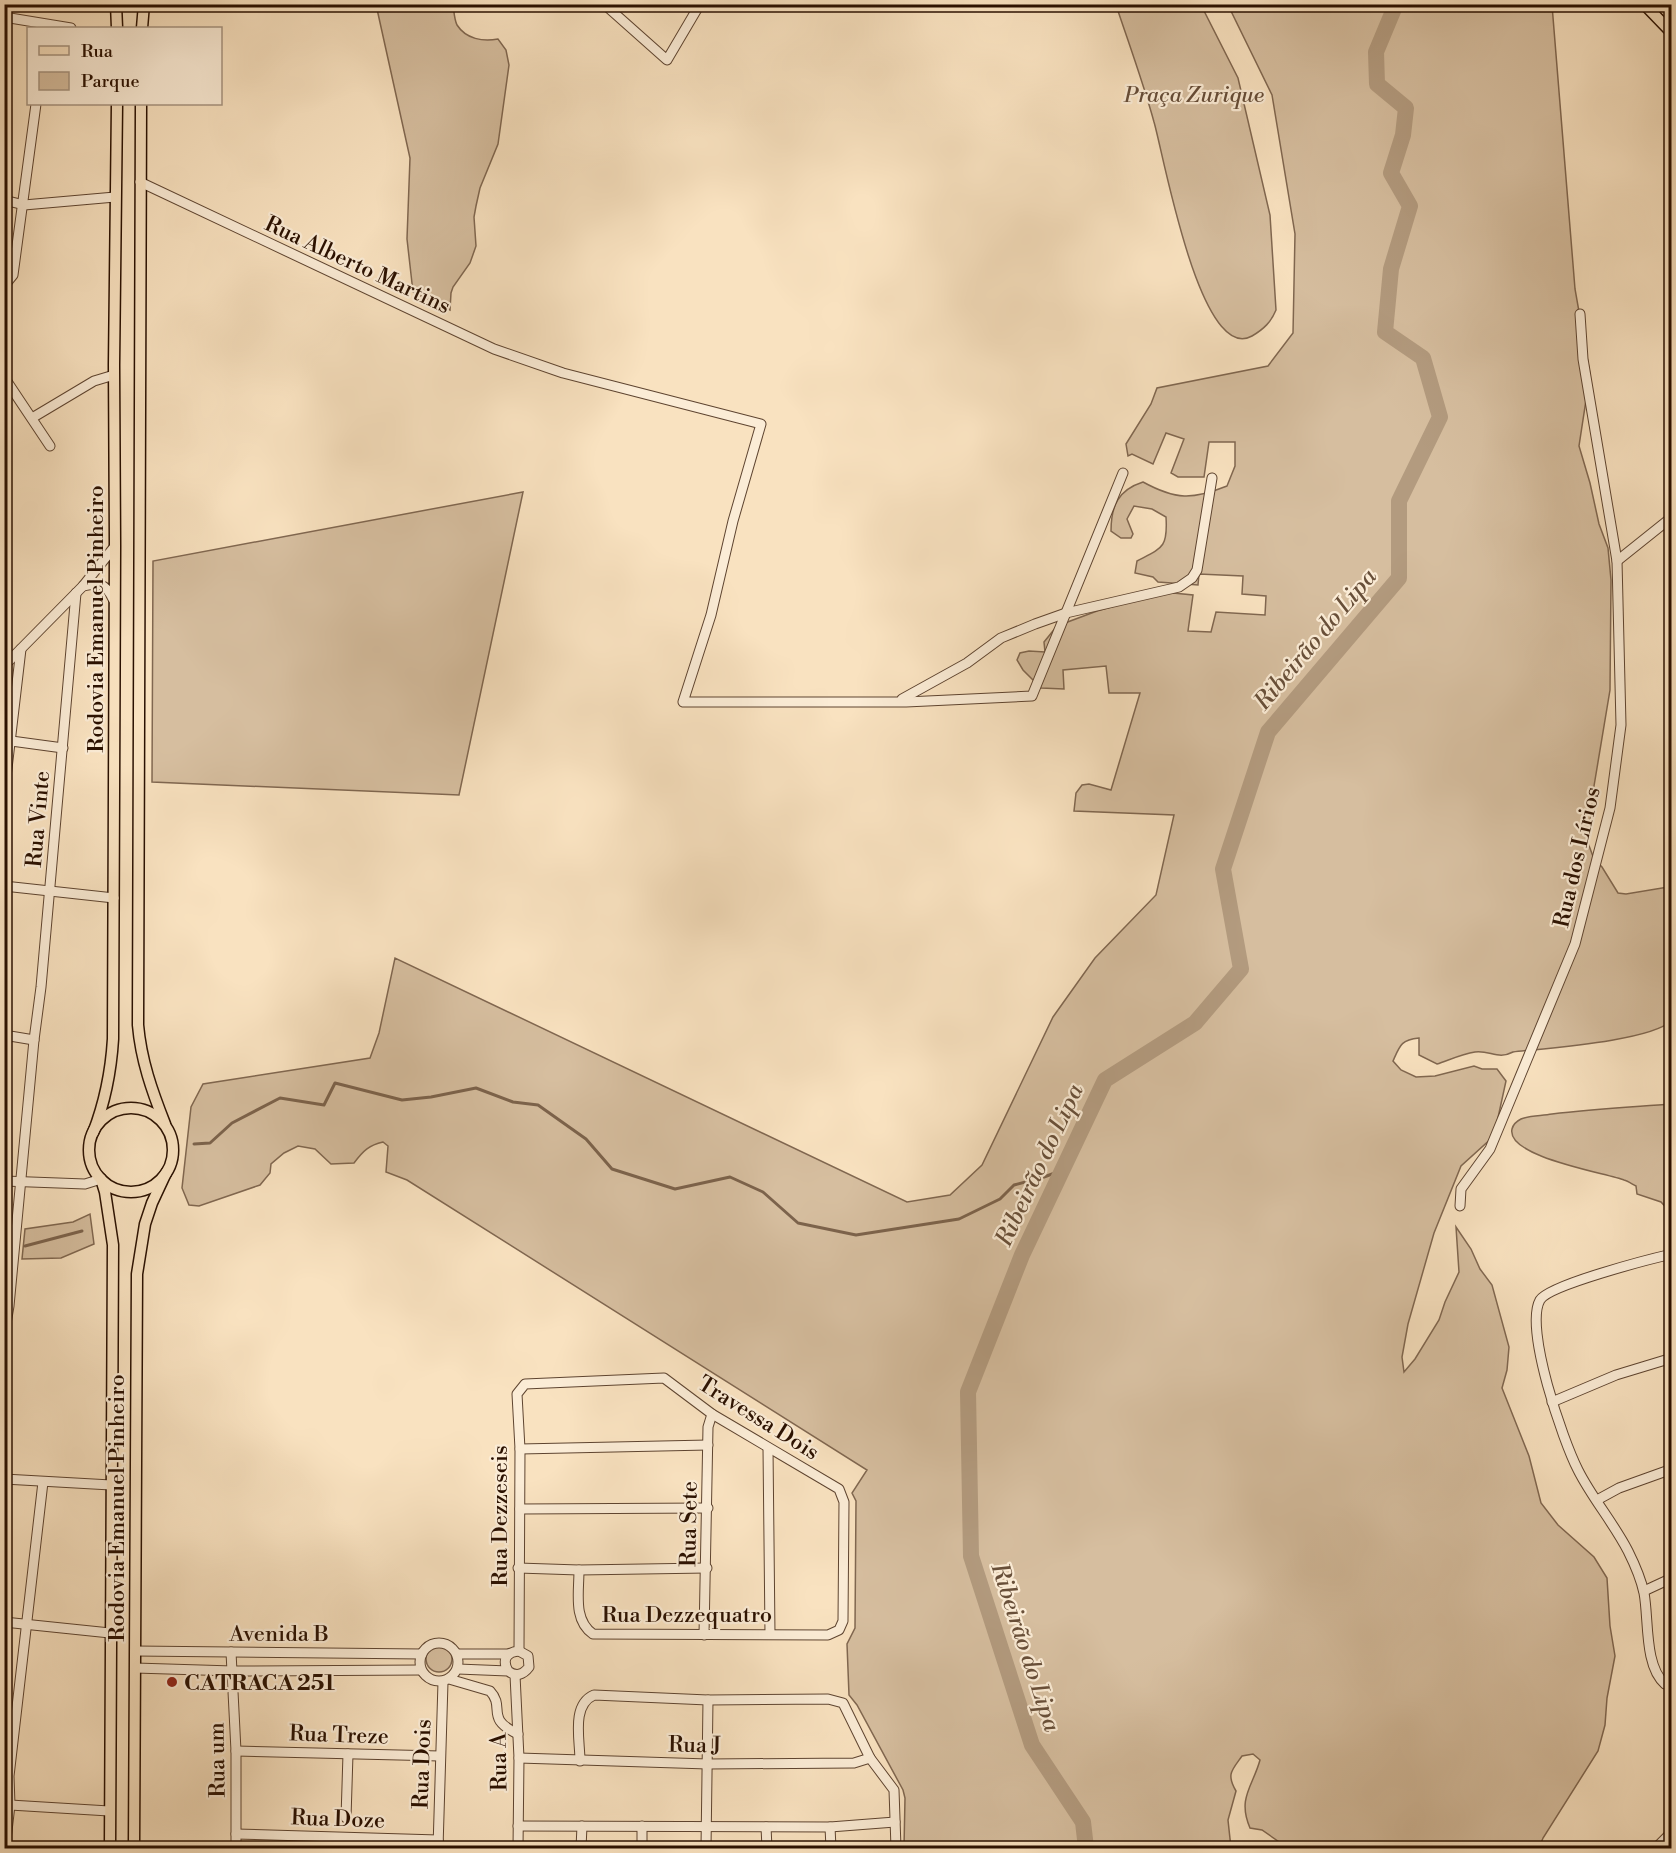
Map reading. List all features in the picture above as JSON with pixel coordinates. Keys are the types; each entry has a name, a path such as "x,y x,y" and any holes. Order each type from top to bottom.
{"main road":[{"path":"116,4 117,27"},
{"path":"142,27 144,4"},
{"path":"1644,4 1671,33"},
{"name":"Rodovia Emanuel Pinheiro","path":"93,1133 107,1090 111,1063 114,898 113,599 117,105"},
{"name":"Rodovia Emanuel Pinheiro","path":"141,105 138,1025 140,1051 146,1075 165,1124"},
{"path":"124,1108 139,1108 153,1114 165,1124 174,1148 172,1161 166,1173 152,1186 133,1191 115,1188 101,1179 92,1165 89,1149 93,1133 105,1117 124,1108"},
{"name":"Rodovia Emanuel Pinheiro","path":"134,1848 137,1274 145,1224 166,1173"},
{"name":"Rodovia Emanuel Pinheiro","path":"101,1179 113,1245 110,1848"}],"street":[{"path":"604,4 667,60 700,4"},
{"path":"4,17 46,26"},
{"path":"4,286 13,275 36,105"},
{"name":"Rua Alberto Martins","path":"140,182 491,347 563,373 761,423 733,521 711,615 683,702 896,702"},
{"path":"4,200 24,205 115,197"},
{"name":"Rua dos Lírios","path":"1460,1206 1461,1189 1490,1149 1575,944 1608,818 1621,725 1617,561 1583,359 1580,314"},
{"path":"32,418 94,381 114,375"},
{"path":"4,377 50,446"},
{"path":"896,702 1032,696 1123,473"},
{"path":"896,702 947,675 1001,638 1066,613 1179,587 1192,578 1197,570 1212,478"},
{"path":"1617,561 1671,517"},
{"path":"4,666 80,590 115,546"},
{"path":"80,590 101,585 108,589 113,599"},
{"name":"Rua Vinte","path":"5,1329 22,1182 34,1040 80,590"},
{"path":"4,794 8,740 21,650"},
{"path":"8,740 63,748"},
{"path":"4,886 114,898"},
{"path":"4,1035 34,1040"},
{"path":"4,1181 84,1184 101,1179"},
{"path":"1671,1254 1592,1277 1542,1297 1536,1307 1538,1344 1564,1440 1578,1471 1611,1520 1629,1553 1644,1592 1652,1664 1659,1678 1665,1684 1671,1683"},
{"path":"1552,1402 1616,1375 1671,1358"},
{"name":"Travessa Dois","path":"525,1384 663,1378 712,1414 839,1489 844,1503 843,1621"},
{"name":"Rua Dezzeseis","path":"519,1650 520,1449 517,1394 525,1384"},
{"name":"Rua Sete","path":"704,1635 708,1426 712,1414"},
{"path":"520,1449 708,1445"},
{"path":"768,1448 770,1634"},
{"path":"1597,1500 1619,1488 1671,1469"},
{"path":"4,1479 111,1485"},
{"path":"5,1848 10,1804 7,1776 43,1482"},
{"path":"520,1509 708,1508"},
{"path":"518,1568 579,1570 707,1568"},
{"name":"Rua Dezzequatro","path":"579,1570 579,1611 583,1628 593,1635 828,1635 839,1630 843,1621"},
{"path":"1644,1592 1671,1578"},
{"path":"4,1622 110,1633"},
{"name":"Avenida B","path":"135,1651 422,1654 427,1647 435,1643 444,1643 452,1647 457,1654"},
{"path":"446,1680 458,1670 521,1675 529,1667 528,1656 519,1650 508,1654 457,1654 458,1670"},
{"name":"Rua um","path":"231,1652 236,1751 236,1848"},
{"path":"421,1670 422,1654"},
{"path":"508,1654 505,1665 511,1673"},
{"name":"Avenida B","path":"135,1668 232,1671 421,1670 430,1679 446,1680 490,1690 494,1695 500,1723 518,1734"},
{"name":"Rua A","path":"511,1673 519,1758 518,1848"},
{"name":"Rua Dois","path":"438,1844 440,1756 446,1680"},
{"path":"580,1761 579,1709 586,1699 594,1695 708,1700 828,1700 843,1703 870,1758 894,1790 896,1848"},
{"path":"706,1848 708,1700"},
{"name":"Rua Treze","path":"236,1751 440,1756"},
{"path":"346,1818 348,1754"},
{"name":"Rua J","path":"519,1758 708,1764 854,1763 870,1758"},
{"path":"10,1804 109,1811"},
{"path":"518,1826 830,1827 895,1822"},
{"path":"581,1848 582,1826"},
{"path":"642,1826 642,1848"},
{"path":"766,1827 767,1848"},
{"path":"830,1827 831,1848"},
{"path":"1656,1848 1671,1832"},
{"name":"Rua Doze","path":"236,1834 438,1844"}],"green space":[{"path":"379,5 453,5 457,25 465,34 481,40 498,39 506,50 509,65 498,144 480,188 476,206 474,217 476,246 470,263 453,287 450,310 413,292 407,239 410,158 377,9"},
{"name":"Praça Zurique","path":"1116,5 1201,5 1238,78 1270,215 1276,310 1267,325 1252,336 1233,336 1216,319 1201,289 1175,211 1150,107"},
{"path":"1228,5 1552,5 1575,289 1590,374 1579,446 1599,524 1608,548 1611,580 1610,690 1593,792 1588,843 1594,859 1602,867 1618,893 1626,894 1668,887 1671,889 1671,1021 1660,1028 1621,1039 1503,1055 1475,1052 1437,1064 1419,1055 1419,1038 1402,1044 1393,1061 1401,1070 1416,1077 1435,1076 1474,1066 1482,1069 1497,1069 1506,1081 1494,1136 1461,1166 1434,1233 1408,1324 1402,1357 1404,1372 1415,1359 1439,1320 1459,1272 1456,1227 1492,1285 1509,1347 1507,1370 1502,1388 1529,1456 1541,1503 1558,1525 1594,1557 1607,1578 1610,1626 1615,1656 1607,1698 1605,1725 1598,1751 1539,1848 1288,1848 1262,1830 1250,1828 1246,1818 1246,1800 1260,1760 1253,1754 1242,1756 1231,1776 1236,1791 1228,1820 1231,1848 904,1848 905,1798 903,1790 857,1705 849,1695 847,1644 855,1628 856,1501 852,1493 867,1470 407,1180 386,1172 388,1146 383,1142 367,1149 354,1163 331,1164 315,1149 298,1146 284,1153 271,1164 270,1173 260,1185 199,1206 189,1205 182,1188 191,1107 203,1084 370,1058 379,1033 395,958 907,1202 950,1195 982,1165 1053,1017 1095,958 1156,895 1174,815 1074,811 1076,793 1082,785 1089,784 1111,790 1140,693 1109,693 1106,666 1063,670 1064,689 1041,688 1023,670 1017,660 1020,653 1045,652 1044,642 1057,626 1097,611 1163,592 1193,595 1188,631 1211,632 1216,612 1265,615 1266,596 1242,594 1243,576 1199,574 1198,585 1158,582 1153,577 1135,573 1137,561 1158,550 1166,535 1166,517 1152,509 1134,506 1127,519 1133,534 1131,538 1121,538 1111,531 1112,514 1118,500 1134,485 1143,482 1175,495 1194,496 1227,486 1235,466 1235,442 1209,442 1204,477 1178,477 1171,473 1184,439 1166,433 1153,464 1132,454 1128,456 1126,444 1151,404 1157,388 1268,366 1293,333 1295,234 1272,95"},
{"path":"523,492 459,795 152,782 153,561"},
{"path":"1671,1104 1671,1213 1661,1202 1637,1194 1636,1186 1627,1181 1540,1156 1524,1148 1514,1139 1512,1129 1520,1120 1532,1116"},
{"path":"90,1214 94,1244 61,1258 22,1259 25,1229 73,1222"},
{"path":"439,1646 448,1650 452,1659 448,1668 439,1672 430,1668 426,1659 430,1650"}],"waterway":[{"name":"Ribeirão do Lipa","path":"1086,1848 1083,1822 1032,1745 971,1556 968,1392 1022,1255 1105,1080 1195,1023 1241,969 1223,869 1268,732 1399,578 1399,501 1440,417 1423,358 1385,332 1391,269 1410,206 1391,173 1403,135 1406,108 1377,84 1376,52 1396,4"},
{"path":"194,1144 210,1143 232,1123 280,1098 324,1105 335,1083 402,1100 476,1088 513,1102 538,1105 586,1139 612,1169 675,1189 730,1177 763,1192 798,1223 856,1235 959,1219 1000,1199 1014,1185 1063,1170"},
{"path":"25,1246 82,1231"}],"place":[{"name":"CATRACA 251","path":"172,1682"}]}
